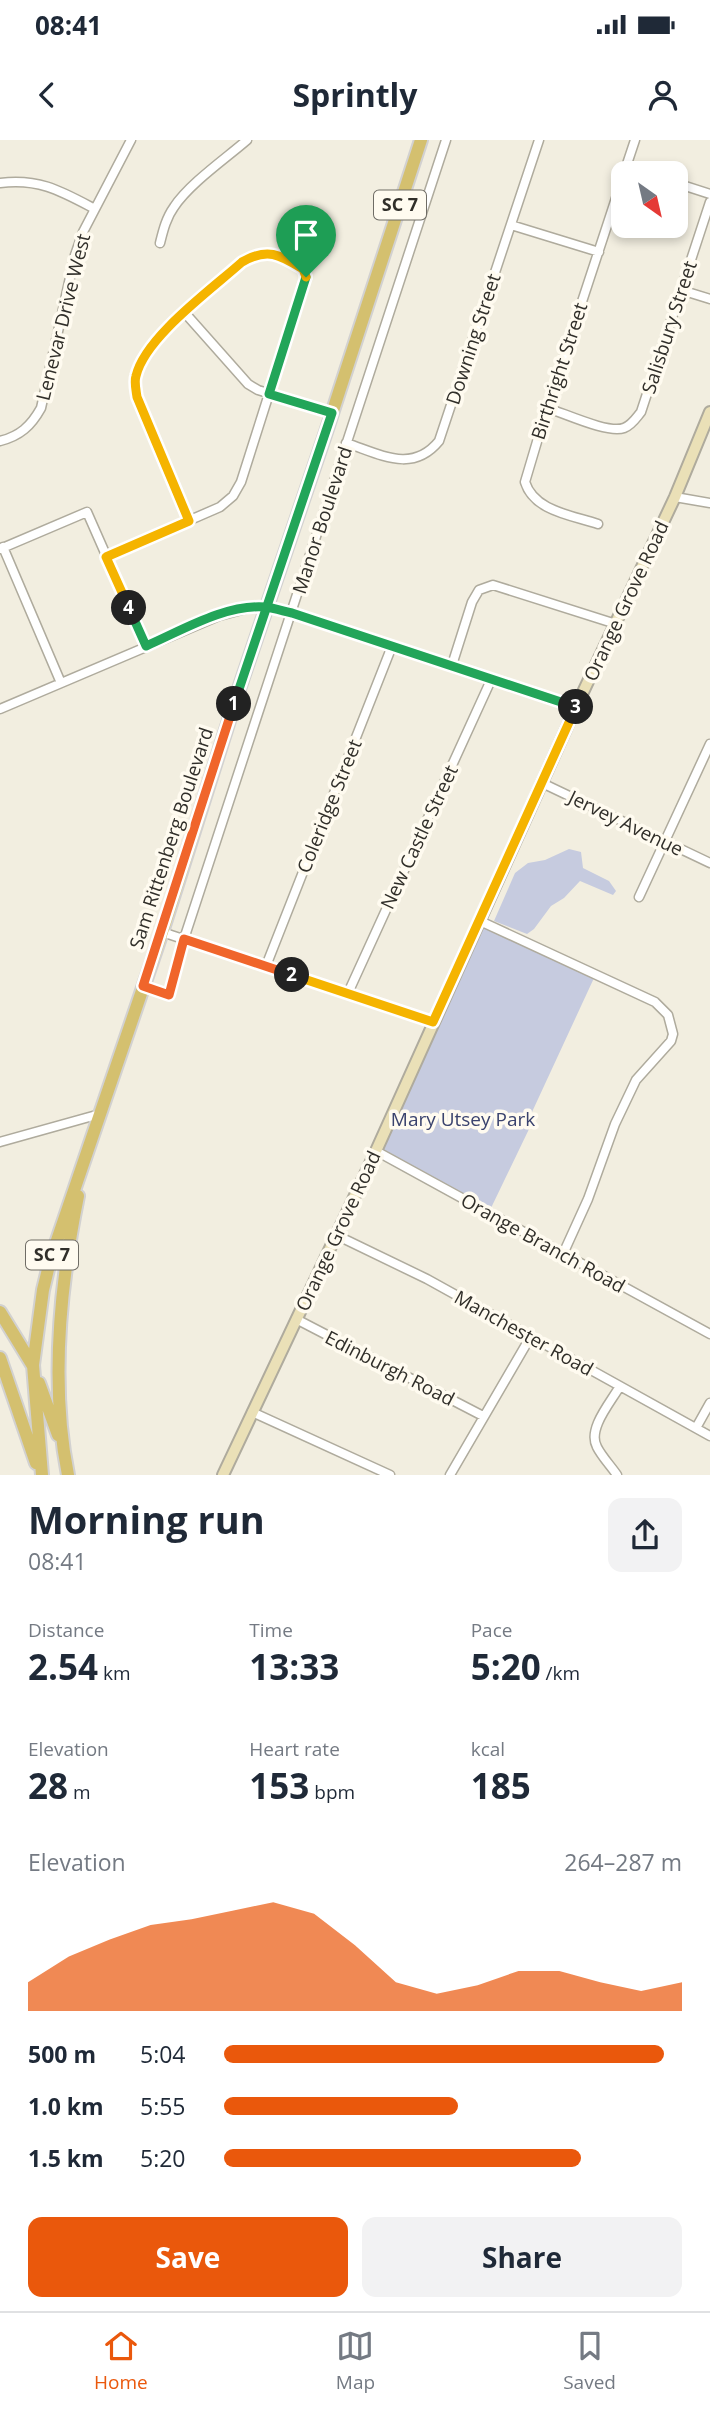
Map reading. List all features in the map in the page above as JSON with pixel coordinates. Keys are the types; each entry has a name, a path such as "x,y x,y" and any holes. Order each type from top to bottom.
{"main road":[{"name":"Sam Rittenberg Boulevard","path":"41,1475 33,1366 40,1303 50,1261 162,932 265,607 421,140"},
{"name":"Sam Rittenberg Boulevard","path":"68,1475 62,1449 59,1374 61,1316 70,1241 88,1148"},
{"path":"50,1261 47,1300 52,1311 61,1316"},
{"path":"0,1312 33,1366 62,1449"},
{"path":"0,1358 41,1475"}],"street":[{"name":"Lenevar Drive West","path":"0,441 13,438 27,428 41,408 75,255 95,209 131,140"},
{"name":"Manor Boulevard","path":"143,986 169,995 184,939 446,140"},
{"name":"Downing Street","path":"346,443 392,458 417,459 430,452 439,441 539,140"},
{"name":"Birthright Street","path":"628,161 635,140"},
{"path":"160,243 174,206 242,142"},
{"path":"0,183 28,182 46,185 95,209"},
{"path":"688,187 710,194"},
{"name":"Salisbury Street","path":"547,408 610,428 624,428 641,412 710,202"},
{"name":"Birthright Street","path":"598,524 539,504 528,491 525,482 611,212"},
{"path":"511,225 598,252"},
{"path":"106,557 189,521 220,507 233,496 241,482 306,277 303,269 267,252 242,262 160,334 146,352 135,377 137,397 189,521"},
{"path":"681,290 710,299"},
{"path":"185,313 248,384 269,394 332,413"},
{"name":"Orange Grove Road","path":"223,1475 376,1151 576,707 675,497 710,413"},
{"path":"675,497 710,503"},
{"path":"61,683 2,548 87,512 146,646"},
{"path":"452,665 472,602 480,590 493,584 616,624"},
{"path":"0,709 219,616 265,607 292,613 576,707"},
{"name":"Coleridge Street","path":"266,966 392,646"},
{"name":"New Castle Street","path":"348,993 491,680"},
{"path":"639,897 710,744"},
{"name":"Jervey Avenue","path":"542,783 710,863"},
{"path":"480,921 655,1002 668,1015 671,1024 671,1041 636,1080 615,1124 588,1199 563,1254"},
{"path":"162,932 433,1022"},
{"path":"0,1142 100,1114"},
{"name":"Orange Branch Road","path":"376,1151 709,1332"},
{"name":"Manchester Road","path":"336,1235 428,1279 710,1436"},
{"name":"Edinburgh Road","path":"296,1319 484,1416"},
{"path":"450,1475 531,1336"},
{"path":"617,1475 596,1446 595,1434 598,1423 620,1386"},
{"path":"696,1428 710,1403"},
{"path":"252,1412 390,1475"}],"green space":[{"path":"569,849 581,852 583,868 609,881 616,891 613,895 580,881 564,898 551,906 527,934 494,921 515,873 528,863 545,860"},
{"name":"Mary Utsey Park","path":"483,929 594,978 526,1125 530,1127 491,1208 386,1152 382,1147 479,932"}],"route":[{"path":"306,277 269,394 332,413 265,607 143,986 169,995 184,939 433,1022 576,707 292,613 265,607 238,610 219,616 146,646 106,557 189,521 137,397 135,377 146,352 160,334 242,262 257,254 267,252 296,265 303,269 306,277"}]}
